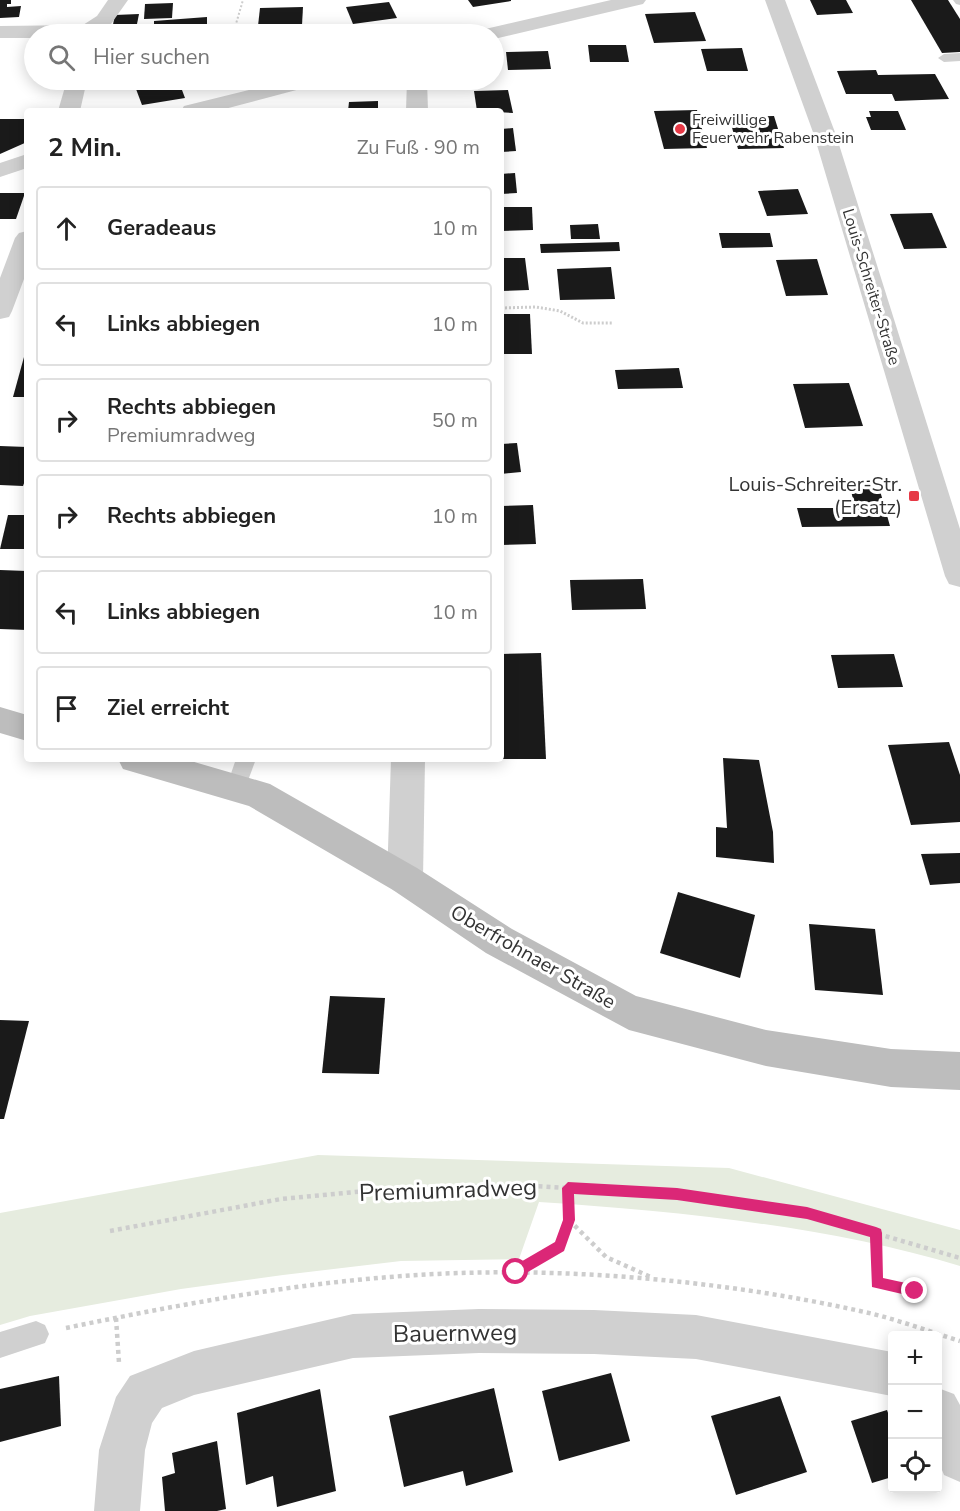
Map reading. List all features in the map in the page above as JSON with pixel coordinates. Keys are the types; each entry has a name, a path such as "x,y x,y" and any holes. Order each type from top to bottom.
{"main road":[{"path":"0,720 24,727"},
{"name":"Oberfrohnaer Straße","path":"158,762 241,773 258,794 405,879 499,941 629,1012 766,1048 891,1068 960,1071"}],"street":[{"path":"99,24 118,0"},
{"path":"504,30 636,0"},
{"name":"Louis-Schreiter-Straße","path":"775,0 825,135 960,576"},
{"path":"0,32 24,32"},
{"path":"70,108 74,90"},
{"path":"204,108 273,90"},
{"path":"417,90 417,108"},
{"path":"0,170 24,162"},
{"path":"0,311 24,246"},
{"path":"405,879 408,762"},
{"name":"Bauernweg","path":"117,1511 122,1450 132,1413 146,1392 194,1373 353,1336 478,1330 594,1332 696,1338 888,1373"},
{"path":"942,1416 960,1459"}],"lane":[{"path":"944,58 960,57"},
{"path":"0,1345 36,1334"}],"path":[{"path":"236,24 243,0"},
{"path":"504,308 536,307 560,311 583,323 612,323"},
{"name":"Premiumradweg","path":"110,1231 281,1199 376,1190 514,1185 677,1194 807,1213 960,1258"},
{"path":"516,1272 559,1247 569,1220 568,1188"},
{"path":"569,1220 606,1257 657,1280"},
{"path":"876,1233 876,1283 915,1291"}],"shaded area":[{"path":"318,1155 729,1168 960,1230 960,1266 858,1240 751,1222 644,1210 539,1202 519,1259 401,1261 283,1275 181,1289 30,1316 0,1325 0,1213"}],"building":[{"path":"0,0 11,0 11,4 7,4 7,7 21,6 19,17 0,18"},
{"path":"468,0 511,0 511,1 473,7"},
{"path":"810,0 846,0 853,13 817,15"},
{"path":"911,0 948,0 960,19 960,52 942,53"},
{"path":"389,2 397,18 353,24 346,7"},
{"path":"173,3 172,18 144,19 145,4"},
{"path":"303,7 302,24 258,24 260,8"},
{"path":"695,12 706,41 654,43 645,14"},
{"path":"139,14 137,24 113,24 115,15"},
{"path":"207,17 207,24 154,24 154,21"},
{"path":"588,45 626,45 629,62 590,62"},
{"path":"742,48 748,71 707,71 701,49"},
{"path":"548,51 551,69 508,70 506,52"},
{"path":"876,70 878,75 935,74 949,99 895,101 892,94 846,94 837,71"},
{"path":"136,90 182,90 185,98 142,105"},
{"path":"508,90 513,113 504,112 504,108 477,108 474,91"},
{"path":"378,101 378,108 348,108 349,102"},
{"name":"Freiwillige Feuerwehr Rabenstein","path":"697,110 707,148 664,149 654,111"},
{"path":"869,111 898,111 906,130 871,130 866,117 871,117"},
{"path":"774,116 784,148 738,149 729,117"},
{"path":"0,119 24,119 24,143 0,154"},
{"path":"513,128 516,151 504,152 504,129"},
{"path":"515,173 517,193 504,194 504,174"},
{"path":"798,189 808,214 767,216 758,191"},
{"path":"0,193 24,193 16,219 0,219"},
{"path":"504,207 532,207 533,230 504,231"},
{"path":"932,213 947,248 904,249 890,214"},
{"path":"598,224 600,239 571,239 570,225"},
{"path":"719,233 770,233 773,247 722,248"},
{"path":"619,242 620,251 541,253 540,244"},
{"path":"504,258 525,258 529,290 504,291"},
{"path":"817,259 828,295 786,296 776,260"},
{"path":"611,267 615,299 560,300 557,269"},
{"path":"504,314 530,314 532,354 504,354"},
{"path":"24,357 24,397 13,397"},
{"path":"679,368 683,388 618,389 615,370"},
{"path":"849,383 863,426 805,428 793,384"},
{"path":"517,443 521,472 504,474 504,444"},
{"path":"0,446 24,447 23,486 0,485"},
{"path":"877,480 890,526 802,527 797,508 855,508 849,482"},
{"path":"533,505 536,544 504,545 504,506"},
{"path":"8,515 24,515 24,549 0,549"},
{"path":"0,570 24,571 24,630 0,629"},
{"path":"643,579 646,609 572,610 570,580"},
{"path":"541,653 546,759 504,759 504,654"},
{"path":"894,654 903,687 838,688 831,655"},
{"path":"949,742 960,775 960,822 911,825 888,745"},
{"path":"723,758 759,760 773,832 774,863 716,857 716,827 727,828"},
{"path":"960,853 960,883 930,885 921,854"},
{"path":"678,892 755,915 740,978 660,953"},
{"path":"809,924 875,929 883,995 815,990"},
{"path":"330,996 385,998 379,1074 322,1073"},
{"path":"0,1020 29,1021 4,1119 0,1119"},
{"path":"611,1373 630,1441 559,1461 542,1391"},
{"path":"59,1376 61,1426 0,1442 0,1389"},
{"path":"494,1388 513,1472 466,1486 463,1471 404,1487 389,1416"},
{"path":"320,1389 336,1491 277,1507 273,1476 246,1485 237,1413"},
{"path":"780,1396 807,1472 736,1495 711,1416"},
{"path":"887,1410 888,1478 872,1483 851,1421"},
{"path":"217,1441 226,1509 165,1511 162,1477 175,1473 172,1453"}],"place":[{"name":"Freiwillige Feuerwehr Rabenstein","path":"680,129"},
{"name":"Louis-Schreiter-Str. (Ersatz)","path":"914,496"}],"route":[{"path":"516,1272 559,1247 569,1220 568,1188 677,1194 807,1213 876,1233 876,1283 915,1291"}]}
